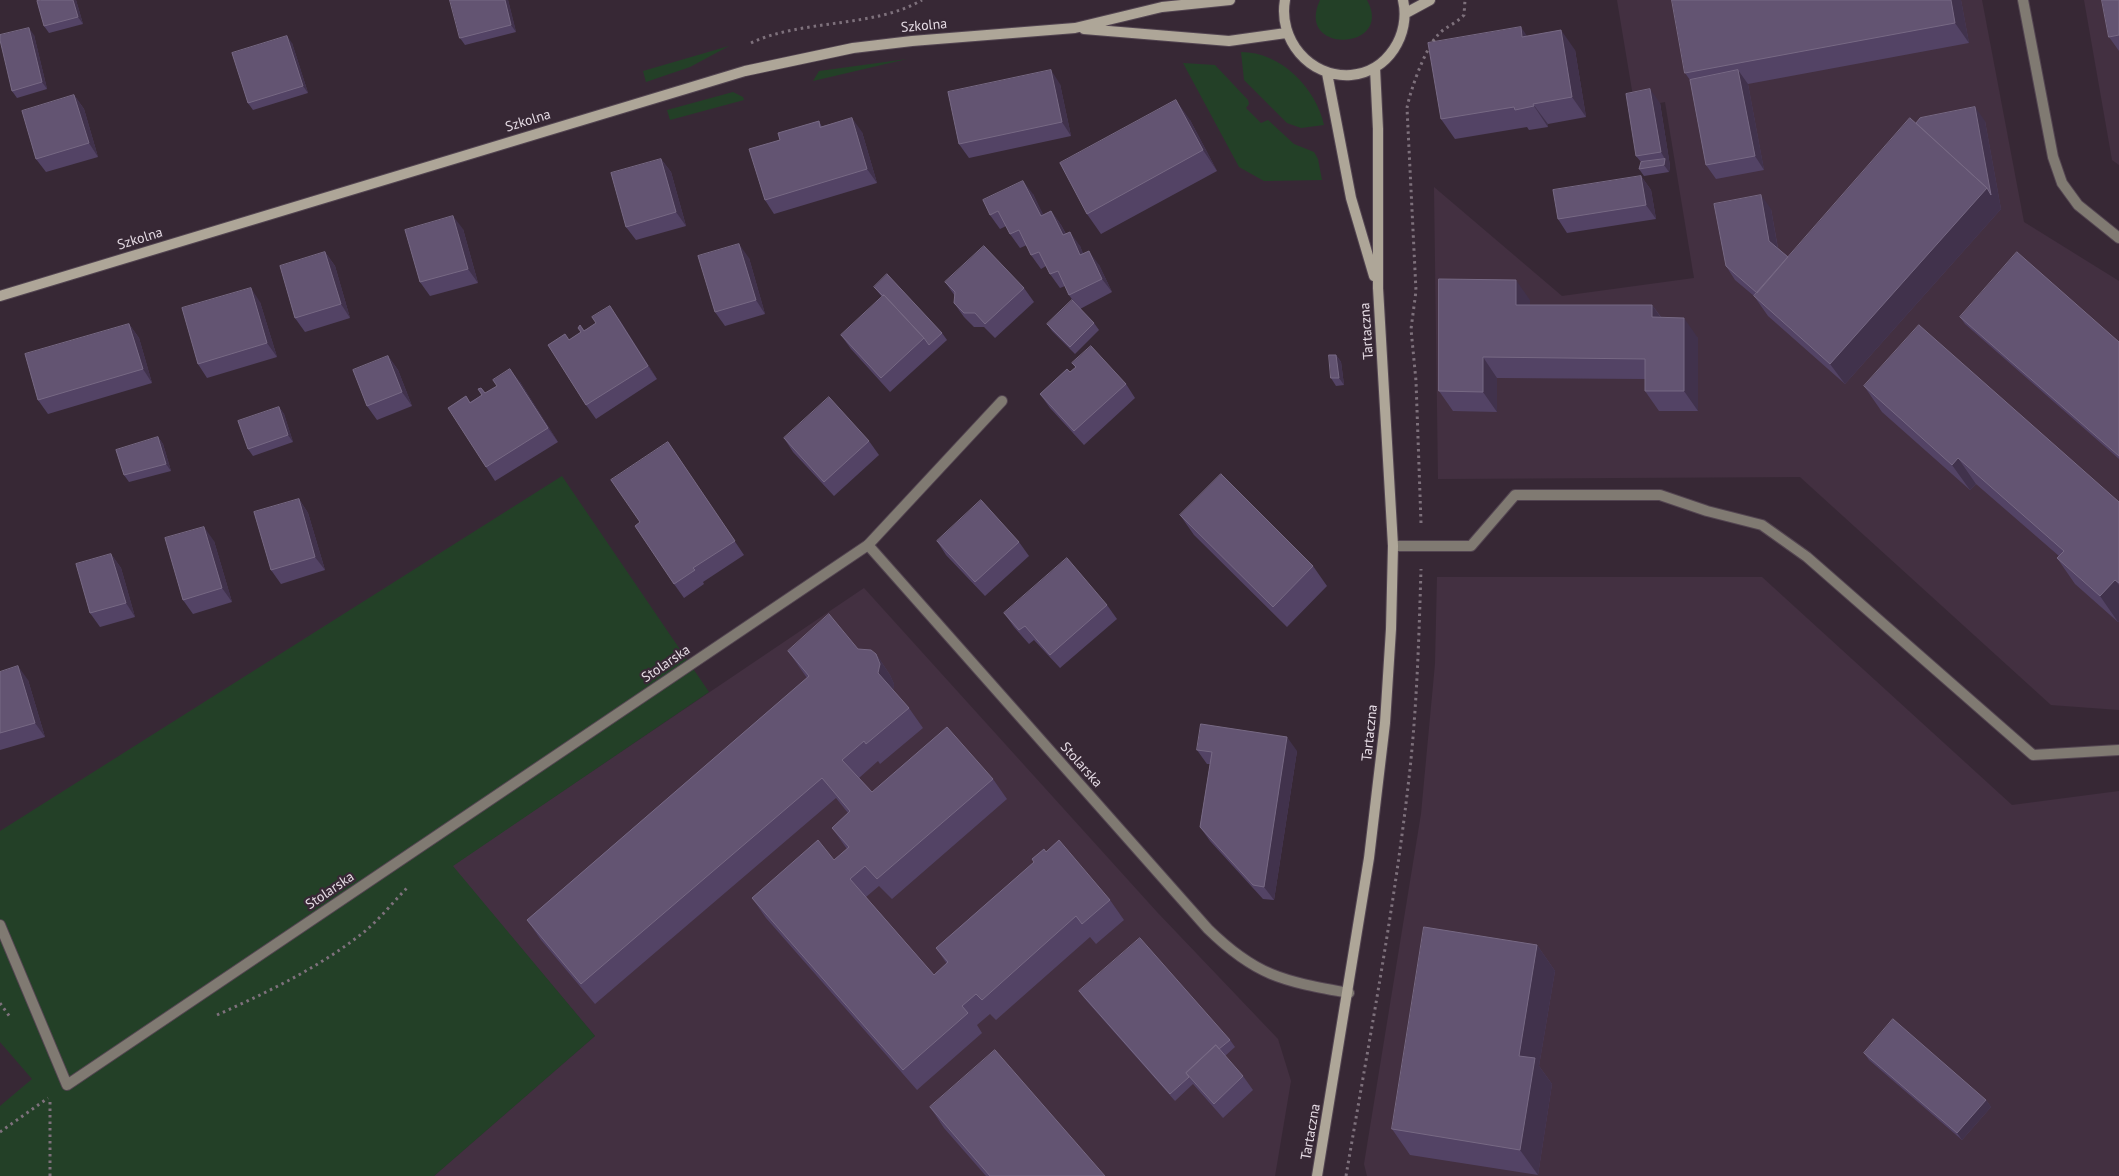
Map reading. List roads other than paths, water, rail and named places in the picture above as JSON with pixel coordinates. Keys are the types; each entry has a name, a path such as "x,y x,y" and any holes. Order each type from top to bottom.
{"street":[{"name":"Szkolna","path":"0,296 746,71 853,48 912,41 1075,28 1162,7 1230,0"},
{"path":"1286,0 1283,12 1286,34 1302,58 1327,73 1351,75 1375,68 1392,54 1402,35 1406,13 1403,0"},
{"path":"1406,13 1430,0"},
{"path":"2023,0 2053,156 2062,183 2078,205 2119,238"},
{"name":"Szkolna","path":"1075,28 1230,42 1286,34"},
{"name":"Tartaczna","path":"1317,1176 1370,858 1386,723 1393,546 1378,288 1378,129 1375,68"},
{"name":"Tartaczna","path":"1327,73 1351,198 1378,288"},
{"path":"868,545 1002,401"},
{"path":"1393,546 1471,546 1515,494 1660,494 1707,511 1762,525 1806,557 2033,755 2119,750"},
{"name":"Stolarska","path":"0,925 67,1085 868,545 1208,929 1231,951 1260,970 1294,983 1348,993"}]}
